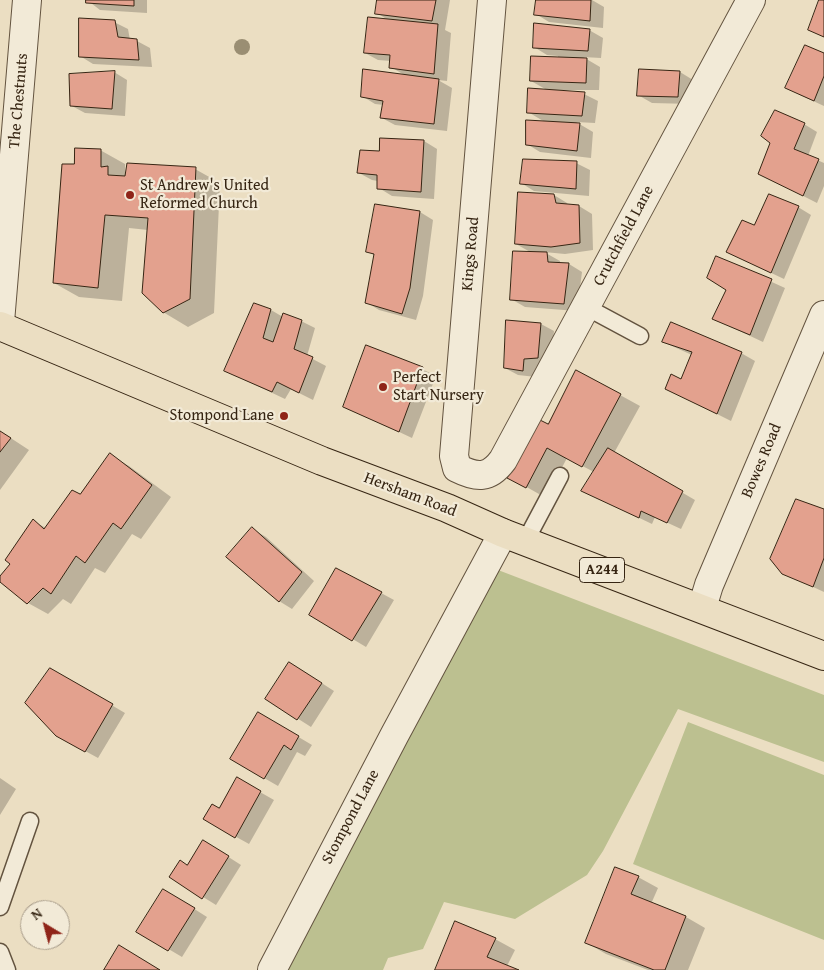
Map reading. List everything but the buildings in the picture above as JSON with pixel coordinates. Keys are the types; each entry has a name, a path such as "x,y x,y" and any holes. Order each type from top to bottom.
{"main road":[{"name":"Hersham Road","path":"0,326 322,461 824,656"}],"street":[{"name":"The Chestnuts","path":"0,322 27,0"},
{"name":"Kings Road","path":"492,0 454,456 457,468 466,472 488,475 495,471"},
{"name":"Crutchfield Lane","path":"495,471 586,307 751,0"},
{"name":"Bowes Road","path":"702,608 713,576 824,315"},
{"name":"Stompond Lane","path":"272,970 394,736 514,537"}],"lane":[{"path":"586,307 640,336"},
{"path":"514,537 560,476"},
{"path":"0,907 30,821"},
{"path":"0,952 7,970"}],"green space":[{"path":"485,565 824,695 824,762 678,709 603,851 587,875 515,919 444,902 423,949 388,958 383,970 278,970"},
{"path":"688,722 824,775 824,940 633,864"}],"place":[{"name":"St Andrew's United Reformed Church","path":"130,195"},
{"name":"Perfect Start Nursery","path":"383,387"},
{"name":"Stompond Lane","path":"284,416"}]}
